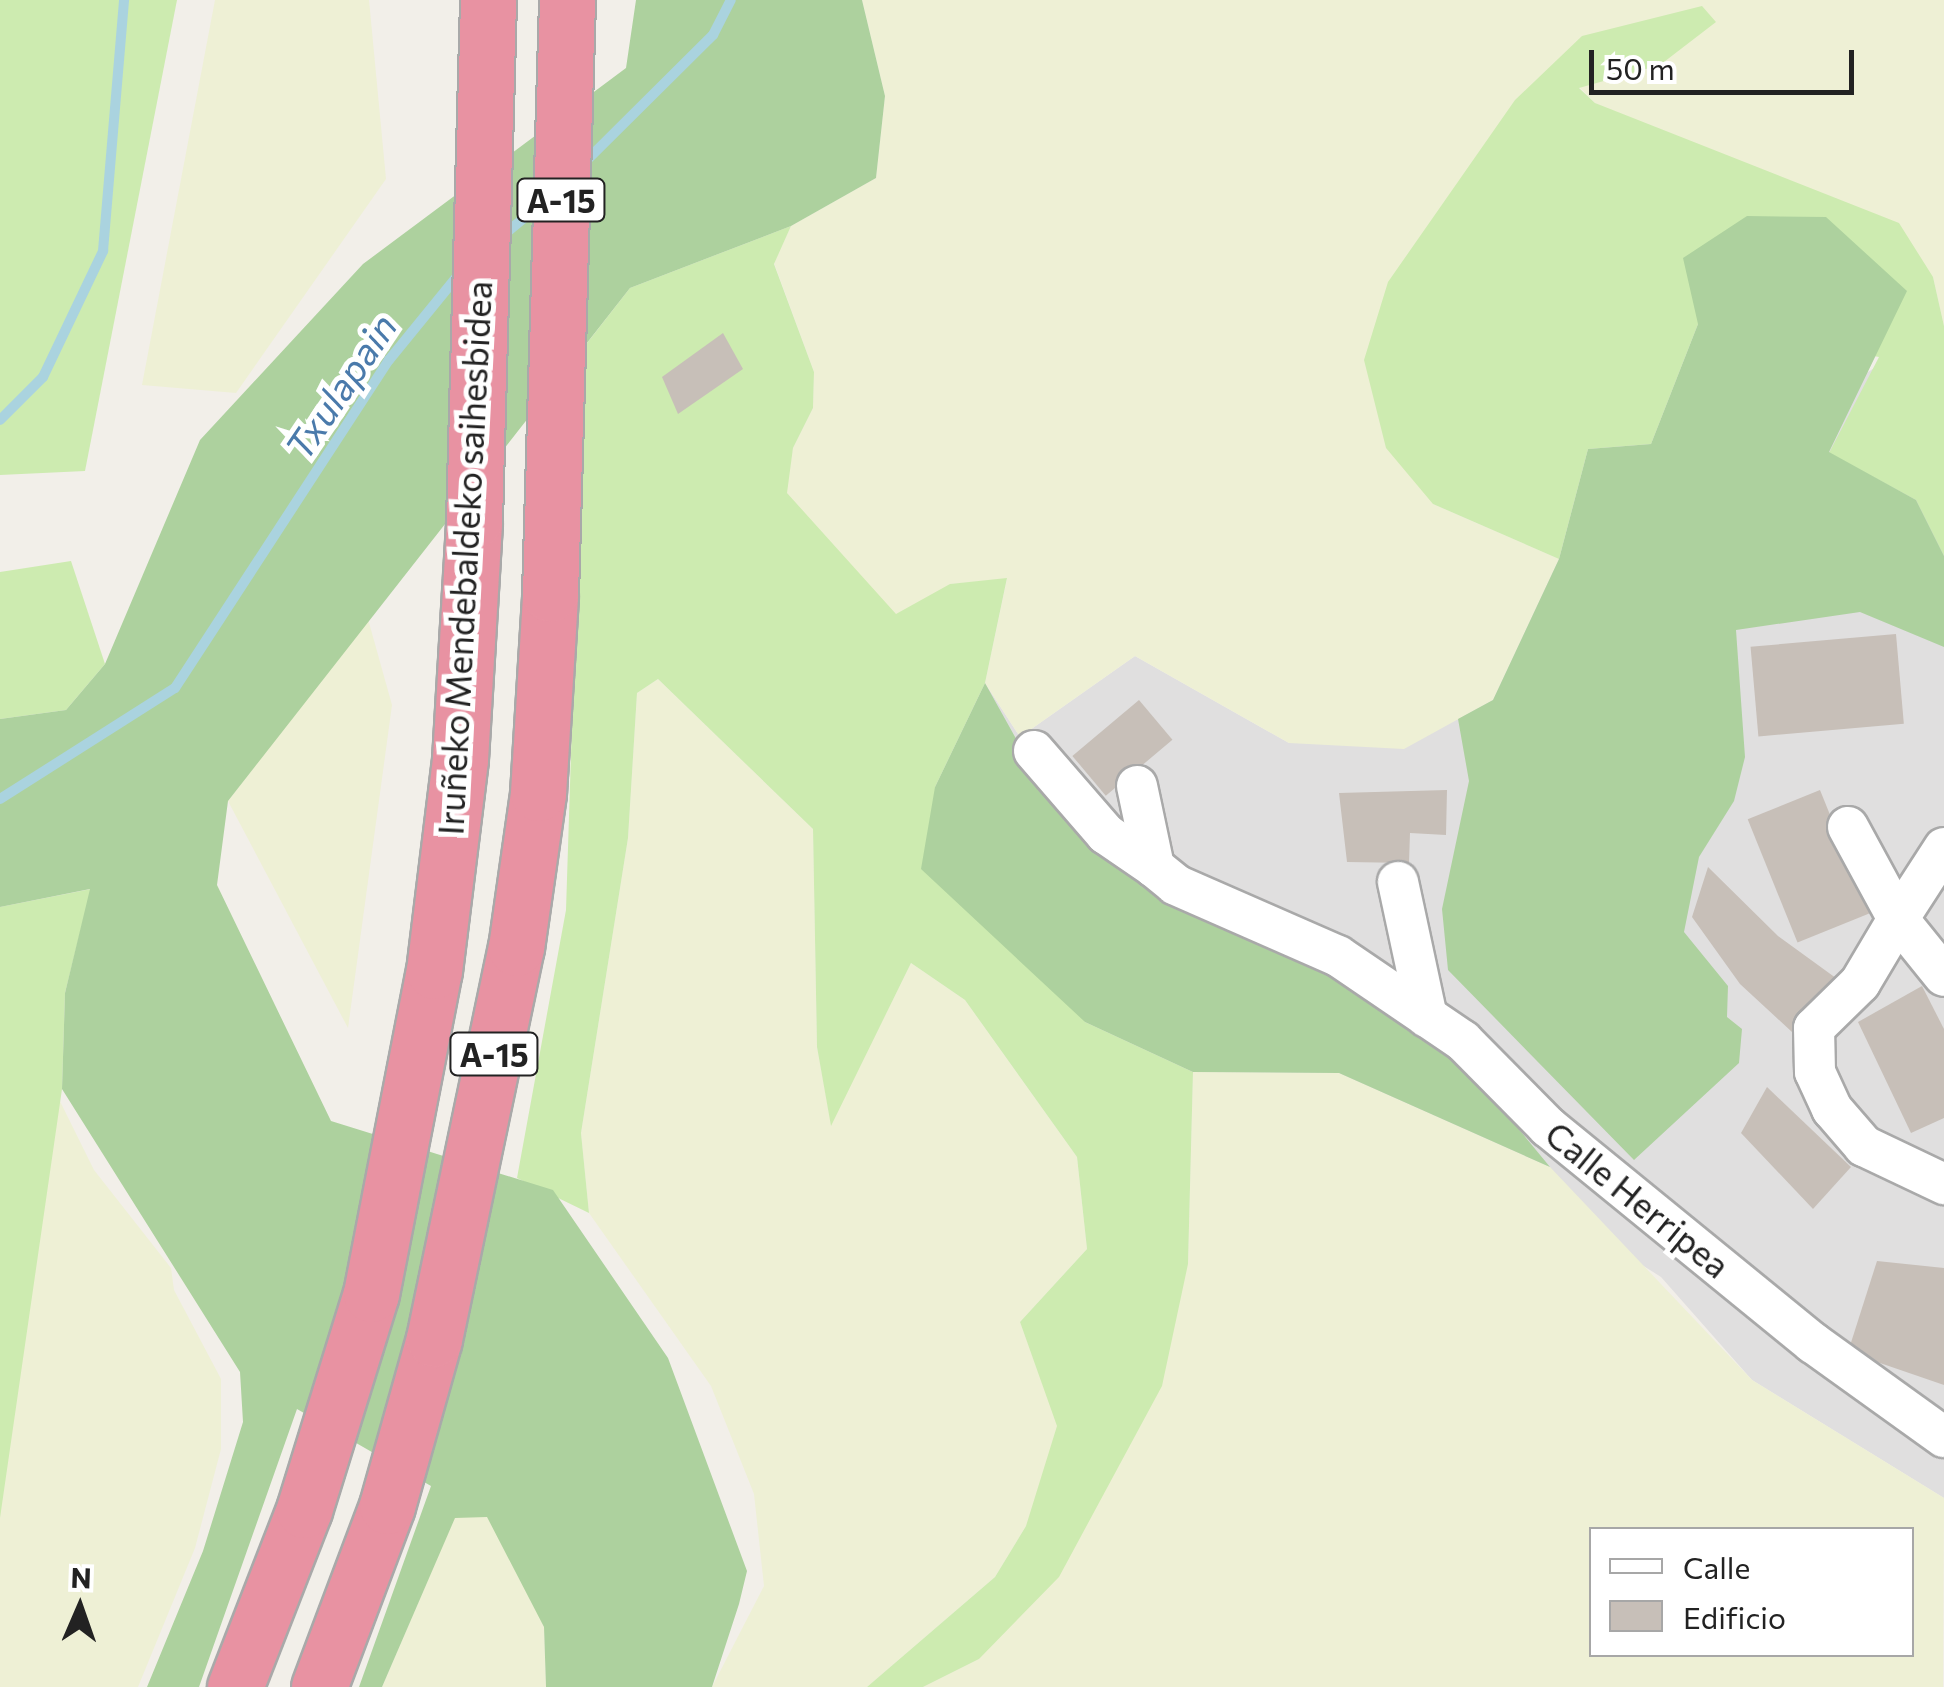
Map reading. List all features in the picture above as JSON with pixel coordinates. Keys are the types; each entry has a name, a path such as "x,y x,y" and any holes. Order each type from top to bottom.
{"highway":[{"name":"Iruñeko Mendebaldeko saihesbidea","path":"235,1687 304,1510 371,1294 434,971 460,759 474,521 488,0"},
{"name":"A-15","path":"319,1687 387,1506 434,1339 516,948 538,793 556,400 566,0"}],"street":[{"name":"Calle Herripea","path":"1034,751 1106,834 1176,885 1338,956 1463,1041 1548,1127 1813,1343 1944,1437"},
{"path":"1136,786 1154,868"},
{"path":"1848,827 1898,919 1944,976"},
{"path":"1944,848 1860,983 1814,1028 1815,1072 1832,1110 1864,1146 1944,1184"},
{"path":"1398,882 1428,1017"}],"shaded area":[{"path":"1944,326 1944,1498 1752,1380 1661,1277 1339,1073 1193,1072 1085,1022 985,683 1020,737 1135,656 1289,743 1558,559"}],"green space":[{"path":"0,0 177,0 85,471 0,475"},
{"path":"215,0 369,0 386,179 236,393 142,385"},
{"path":"636,0 862,0 885,96 876,178 791,226 630,288 228,801 217,885 331,1121 553,1190 668,1358 747,1571 739,1604 712,1687 546,1687 544,1627 487,1517 455,1518 382,1687 359,1687 431,1486 297,1409 199,1687 147,1687 203,1551 243,1422 240,1372 62,1089 65,993 90,889 0,907 0,719 66,710 105,664 200,440 363,264 626,68"},
{"path":"862,0 1944,0 1944,326 1933,277 1595,103 1579,87 1660,65 1582,36 1433,504 1559,559 1493,700 1404,749 1289,743 1135,656 1020,737 985,683 1007,579 950,584 909,631 786,493 793,448 813,408 814,372 774,263 791,226 876,178 885,96"},
{"path":"1702,6 1716,22 1660,65 1579,88 1595,103 1899,223 1933,277 1944,326 1944,556 1916,500 1829,453 1879,357 1698,324 1651,444 1588,449 1559,559 1433,504 1386,448 1364,360 1388,282 1515,100 1582,36"},
{"path":"1747,216 1826,217 1907,291 1829,452 1916,500 1944,556 1944,647 1860,612 1736,630 1745,757 1734,801 1699,857 1684,932 1728,986 1727,1017 1742,1029 1739,1063 1634,1160 1448,970 1442,909 1469,781 1458,719 1493,700 1559,559 1588,449 1651,444 1698,324 1683,258"},
{"path":"791,226 774,264 814,372 813,408 793,448 787,493 896,614 950,584 1007,578 985,683 935,787 1085,1022 1193,1072 1188,1264 1162,1386 1059,1577 979,1659 923,1687 867,1687 995,1577 1026,1526 1057,1426 1020,1322 1087,1249 1077,1157 965,1000 911,963 831,1126 817,1047 813,829 658,679 637,693 628,838 581,1133 589,1213 517,1178 566,910 584,347 630,288"},
{"path":"71,561 105,664 66,710 0,719 0,572"},
{"path":"368,619 392,705 348,1028 228,801"},
{"path":"658,679 813,829 817,1047 831,1124 911,963 965,1000 1077,1157 1087,1249 1020,1322 1058,1426 1037,1508 995,1577 867,1687 712,1687 764,1586 754,1494 711,1386 589,1213 581,1133 628,838 637,693"},
{"path":"985,683 1034,771 1476,1077 1550,1167 1339,1073 1193,1072 1085,1022 921,869 935,787"},
{"path":"91,889 65,993 62,1089 0,1518 0,907"},
{"path":"1193,1072 1339,1073 1550,1167 1752,1380 1944,1498 1943,1687 923,1687 979,1659 1188,1264"},
{"path":"48,1077 94,1170 171,1268 174,1290 221,1379 221,1449 195,1548 138,1687 0,1687 0,1466"},
{"path":"455,1517 488,1517 516,1561 544,1627 546,1687 382,1687"}],"building":[{"path":"723,333 743,369 678,414 662,377"},
{"path":"1896,634 1904,724 1758,736 1751,647"},
{"path":"1139,700 1172,740 1106,796 1072,756"},
{"path":"1447,790 1446,835 1410,833 1409,863 1347,862 1339,793"},
{"path":"1820,790 1870,913 1798,943 1748,819"},
{"path":"1708,867 1778,936 1840,981 1792,1032 1740,984 1692,917"},
{"path":"1922,986 1944,1029 1944,1118 1911,1133 1858,1022"},
{"path":"1767,1087 1851,1167 1813,1209 1741,1133"},
{"path":"1877,1261 1944,1268 1944,1385 1848,1352"}],"waterway":[{"path":"0,420 43,377 103,251 124,0"},
{"name":"Txulapain","path":"582,165 713,35 731,0"},
{"path":"500,238 541,204"},
{"name":"Txulapain","path":"0,799 175,688 389,360 464,268"}]}
